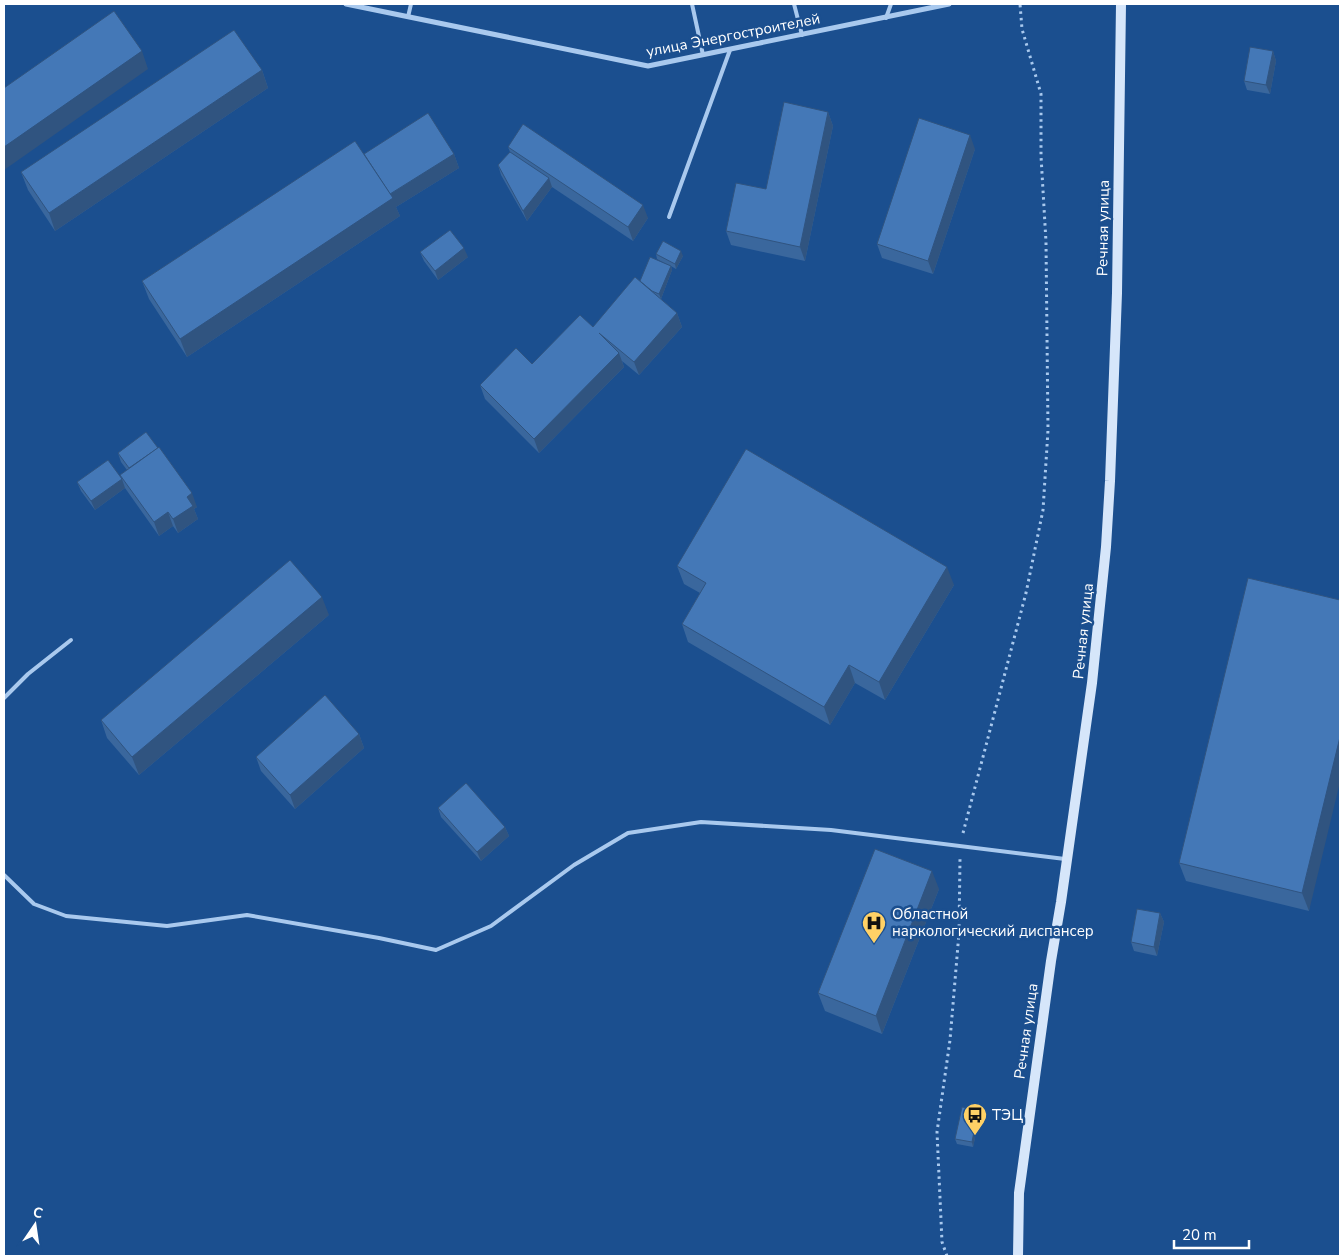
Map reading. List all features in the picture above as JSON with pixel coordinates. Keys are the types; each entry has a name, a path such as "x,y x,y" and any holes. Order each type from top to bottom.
{"main road":[{"name":"Речная улица","path":"1018,1256 1018,1193 1051,961 1068,859 1092,683 1107,538 1116,293 1121,4"}],"street":[{"name":"улица Энергостроителей","path":"346,4 648,66 949,4"}],"lane":[{"path":"408,17 412,4"},
{"path":"692,4 703,55"},
{"path":"794,4 802,35"},
{"path":"886,18 892,4"},
{"path":"668,216 730,50"},
{"path":"4,698 28,674 71,640"},
{"path":"4,874 34,904 66,916 167,926 246,915 436,950 491,926 574,865 628,833 701,822 831,830 1068,859"}],"path":[{"path":"947,1256 942,1242 936,1132 950,1040 959,933 960,846 1026,593 1043,510 1048,430 1046,252 1041,156 1041,94 1022,29 1020,4"}],"building":[{"path":"114,11 142,51 4,147 4,88"},
{"path":"234,30 262,70 49,213 21,172"},
{"path":"1250,47 1273,51 1266,85 1244,81"},
{"path":"784,102 828,112 800,247 726,231 736,183 766,189"},
{"path":"428,113 454,154 390,194 364,154"},
{"path":"919,118 970,135 928,261 877,244"},
{"path":"523,124 643,205 628,227 508,147"},
{"path":"355,141 393,198 180,339 142,281"},
{"path":"510,152 549,178 523,211 498,165"},
{"path":"450,230 464,248 435,271 420,252"},
{"path":"663,241 681,251 675,264 656,254"},
{"path":"650,257 671,266 659,294 640,281"},
{"path":"635,277 677,313 634,362 599,333 619,353 534,439 480,385 516,348 532,364 580,315 593,327"},
{"path":"146,432 158,448 129,468 118,453"},
{"path":"159,447 192,493 187,497 193,506 173,519 168,512 154,522 120,475"},
{"path":"746,449 947,567 879,682 849,665 824,707 682,624 706,583 677,566"},
{"path":"108,460 122,479 91,501 77,482"},
{"path":"290,560 322,597 132,757 101,720"},
{"path":"1248,578 1340,600 1340,737 1302,893 1179,863"},
{"path":"325,695 359,734 290,795 256,757"},
{"path":"466,783 505,827 477,852 438,808"},
{"path":"875,849 932,871 876,1016 818,993"},
{"path":"1137,909 1160,913 1154,947 1131,942"},
{"path":"962,1107 978,1110 972,1142 955,1139"}],"place":[{"name":"Областной наркологический диспансер","path":"874,944"},
{"name":"ТЭЦ","path":"975,1136"}]}
